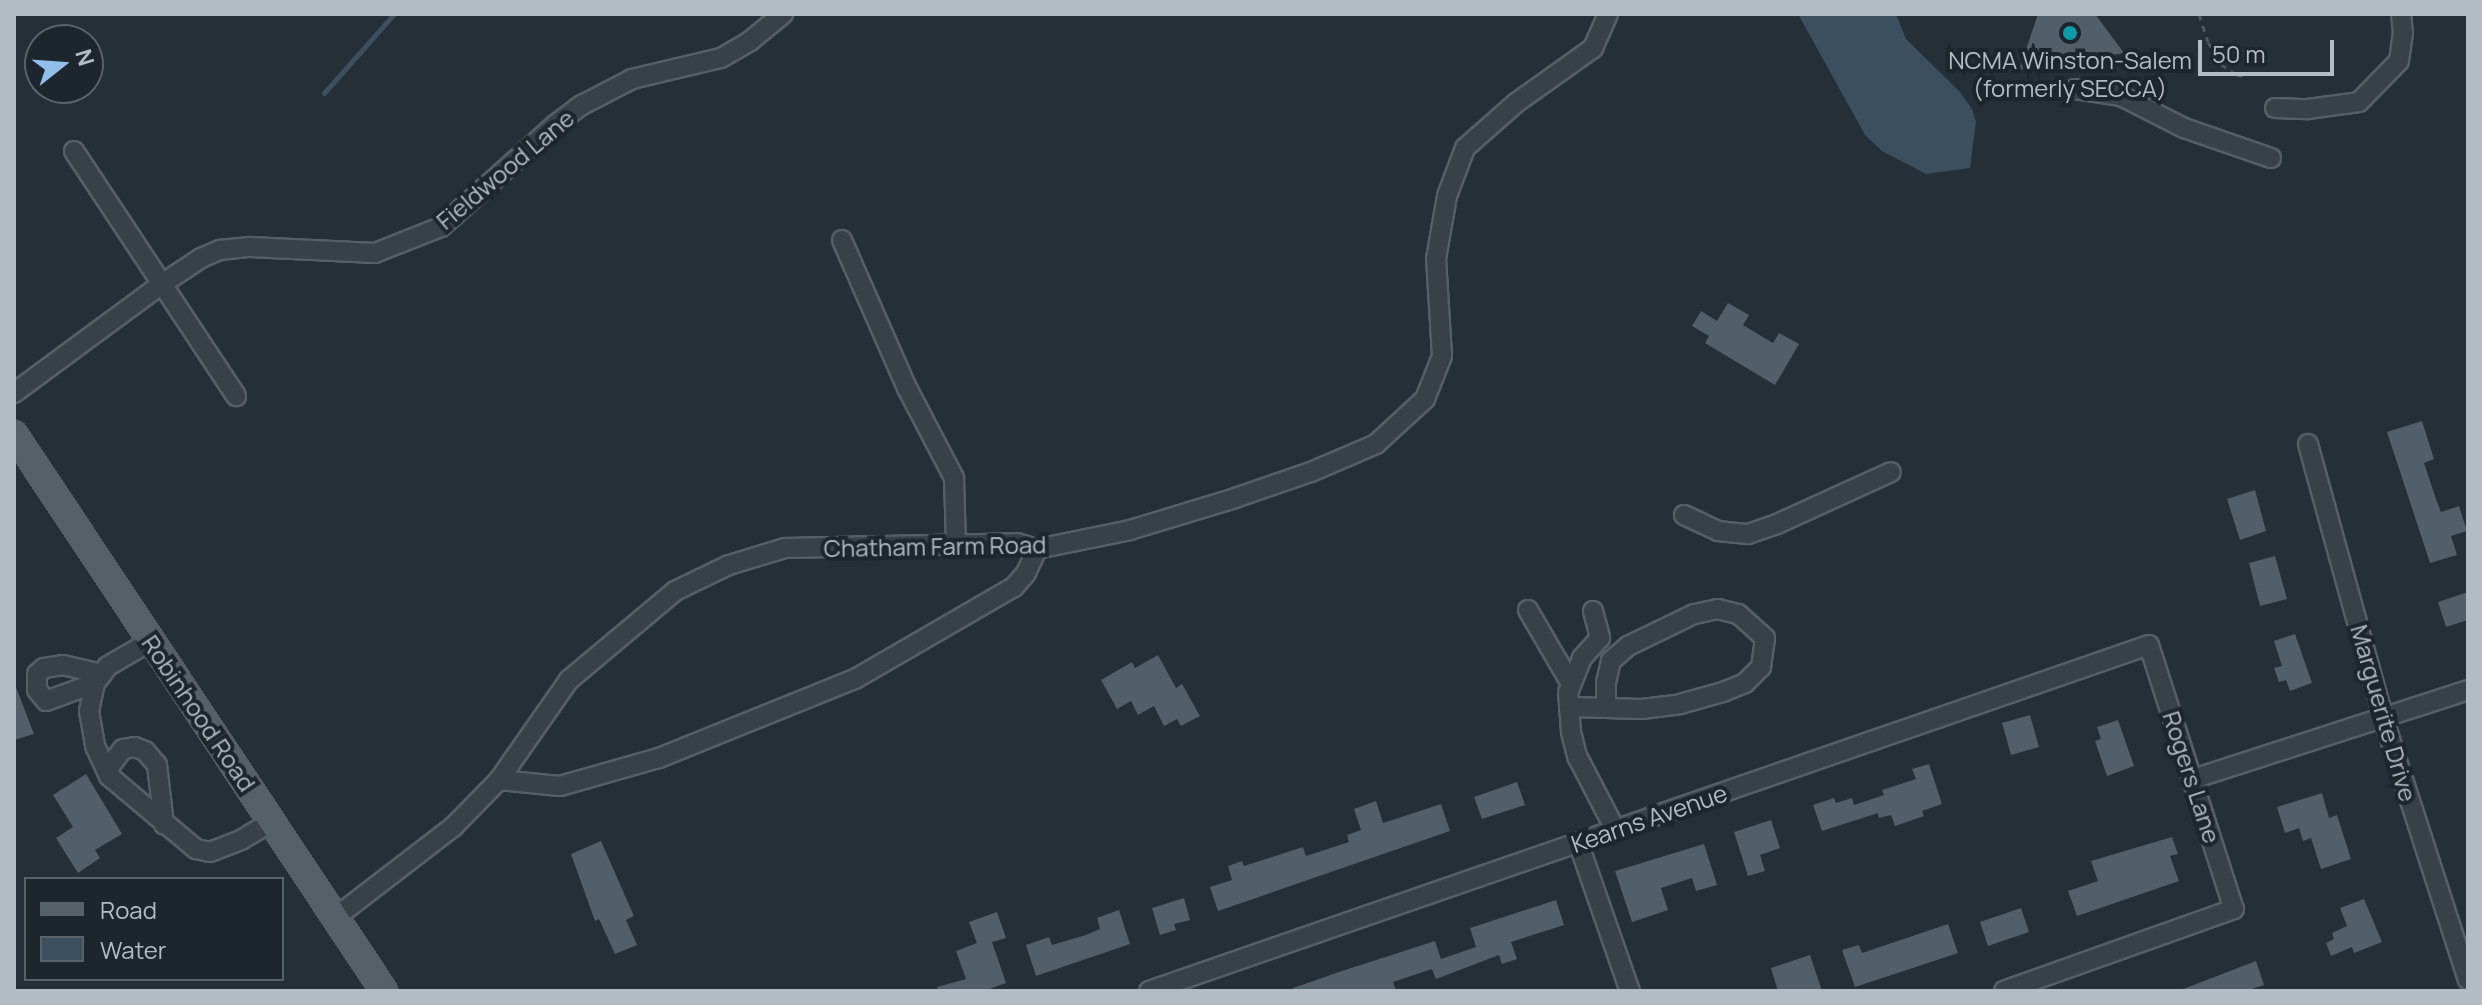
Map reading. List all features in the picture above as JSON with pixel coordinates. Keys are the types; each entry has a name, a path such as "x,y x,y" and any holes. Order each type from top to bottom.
{"main road":[{"name":"Robinhood Road","path":"14,434 384,991"}],"street":[{"name":"Fieldwood Lane","path":"14,393 201,258 233,247 375,253 441,227 555,125 582,105 632,79 721,58 750,41 783,14"},
{"name":"Chatham Farm Road","path":"336,917 454,826 499,780 569,680 675,591 729,565 785,548 1017,543 1037,549 1130,530 1311,472 1376,444 1425,399 1442,356 1436,259 1447,196 1465,148 1516,103 1593,48 1608,14"},
{"path":"2275,108 2308,109 2359,102 2399,61 2403,33 2401,14"},
{"path":"2075,89 2121,96 2184,128 2271,158"},
{"path":"74,151 236,396"},
{"path":"842,240 907,388 954,478 956,545"},
{"name":"Marguerite Drive","path":"2308,444 2383,717 2468,980"},
{"path":"1684,515 1718,531 1748,534 1891,472"},
{"path":"499,780 560,786 631,766 751,723 855,679 1014,587 1026,573 1037,549"},
{"path":"1569,707 1606,705 1642,709 1680,704 1745,683 1761,667 1765,638 1738,614 1718,609 1694,614 1628,646 1611,661 1606,682 1606,705"},
{"path":"1528,610 1571,684"},
{"path":"1593,611 1600,638 1582,658 1571,684 1569,707 1577,756 1615,829"},
{"path":"151,641 108,666 98,679 91,723 95,746 109,776 196,849 210,852 241,840 271,822"},
{"name":"Rogers Lane","path":"2004,991 2234,909 2149,645"},
{"name":"Kearns Avenue","path":"1149,991 2149,645"},
{"path":"2193,779 2468,690"},
{"path":"109,776 110,766 123,749 135,747 145,751 157,765 164,825"},
{"path":"1578,842 1630,991"}],"path":[{"path":"2199,14 2208,42 2221,64 2237,75 2249,76"}],"water":[{"path":"1798,14 1896,14 1906,39 1960,92 1972,109 1976,122 1970,168 1926,174 1882,151 1865,135"}],"building":[{"name":"NCMA Winston-Salem (formerly SECCA)","path":"2038,14 2095,14 2124,53 2019,70"},
{"path":"1728,303 1749,315 1743,325 1773,343 1779,333 1799,344 1775,385 1705,343 1709,336 1692,326 1701,311 1717,321"},
{"path":"2422,421 2434,459 2424,463 2441,512 2459,506 2467,531 2451,536 2457,555 2430,563 2387,432"},
{"path":"2255,490 2266,531 2240,540 2227,499"},
{"path":"2275,556 2287,599 2260,606 2249,563"},
{"path":"2468,592 2468,620 2446,627 2438,602"},
{"path":"2295,634 2312,683 2290,691 2286,680 2279,682 2274,668 2282,666 2274,641"},
{"path":"1158,655 1176,688 1182,684 1200,716 1181,726 1177,719 1164,726 1154,706 1138,715 1131,701 1117,709 1101,680 1132,662 1135,668"},
{"path":"14,682 34,734 14,740"},
{"path":"2030,715 2039,747 2011,755 2002,723"},
{"path":"2118,720 2134,766 2107,776 2095,741 2101,739 2097,727"},
{"path":"1929,764 1942,804 1922,811 1924,816 1895,826 1891,815 1879,818 1878,813 1822,831 1813,805 1834,798 1836,803 1852,798 1854,805 1884,795 1882,790 1916,779 1912,769"},
{"path":"86,774 122,834 95,850 100,858 78,873 56,838 73,827 53,795"},
{"path":"1517,782 1525,805 1482,819 1474,797"},
{"path":"2322,793 2329,818 2337,815 2351,859 2321,869 2311,838 2303,841 2299,828 2285,833 2277,807"},
{"path":"1376,801 1383,823 1441,804 1450,831 1218,911 1210,887 1232,880 1228,866 1242,861 1244,866 1303,847 1306,856 1349,842 1347,835 1361,830 1354,809"},
{"path":"1771,820 1780,848 1760,855 1765,871 1748,876 1734,832"},
{"path":"2172,837 2178,854 2170,856 2179,881 2077,916 2068,891 2098,881 2091,861"},
{"path":"601,841 634,916 626,920 637,945 615,954 599,919 595,921 571,854"},
{"path":"1704,844 1717,885 1696,891 1692,878 1661,888 1668,910 1632,922 1615,871"},
{"path":"1184,898 1190,920 1174,924 1176,930 1160,935 1152,908"},
{"path":"2364,899 2382,942 2354,953 2352,947 2331,956 2326,943 2334,939 2332,933 2347,926 2340,908"},
{"path":"1556,900 1564,925 1511,942 1517,959 1502,964 1499,955 1436,979 1432,969 1393,982 1396,991 1294,991 1293,988 1435,941 1441,959 1476,947 1470,928"},
{"path":"2021,908 2029,932 1988,946 1980,922"},
{"path":"1119,910 1130,944 1036,976 1026,945 1049,937 1052,945 1086,935 1100,929 1097,918"},
{"path":"997,912 1006,938 992,942 1006,983 984,991 938,991 937,987 966,979 956,951 977,943 969,922"},
{"path":"1948,924 1958,953 1855,987 1842,950 1859,945 1862,953"},
{"path":"1810,955 1822,991 1778,991 1771,968"},
{"path":"2256,961 2264,985 2245,991 2178,991"}],"waterway":[{"path":"324,93 394,14"}],"place":[{"name":"NCMA Winston-Salem (formerly SECCA)","path":"2070,33"}]}
